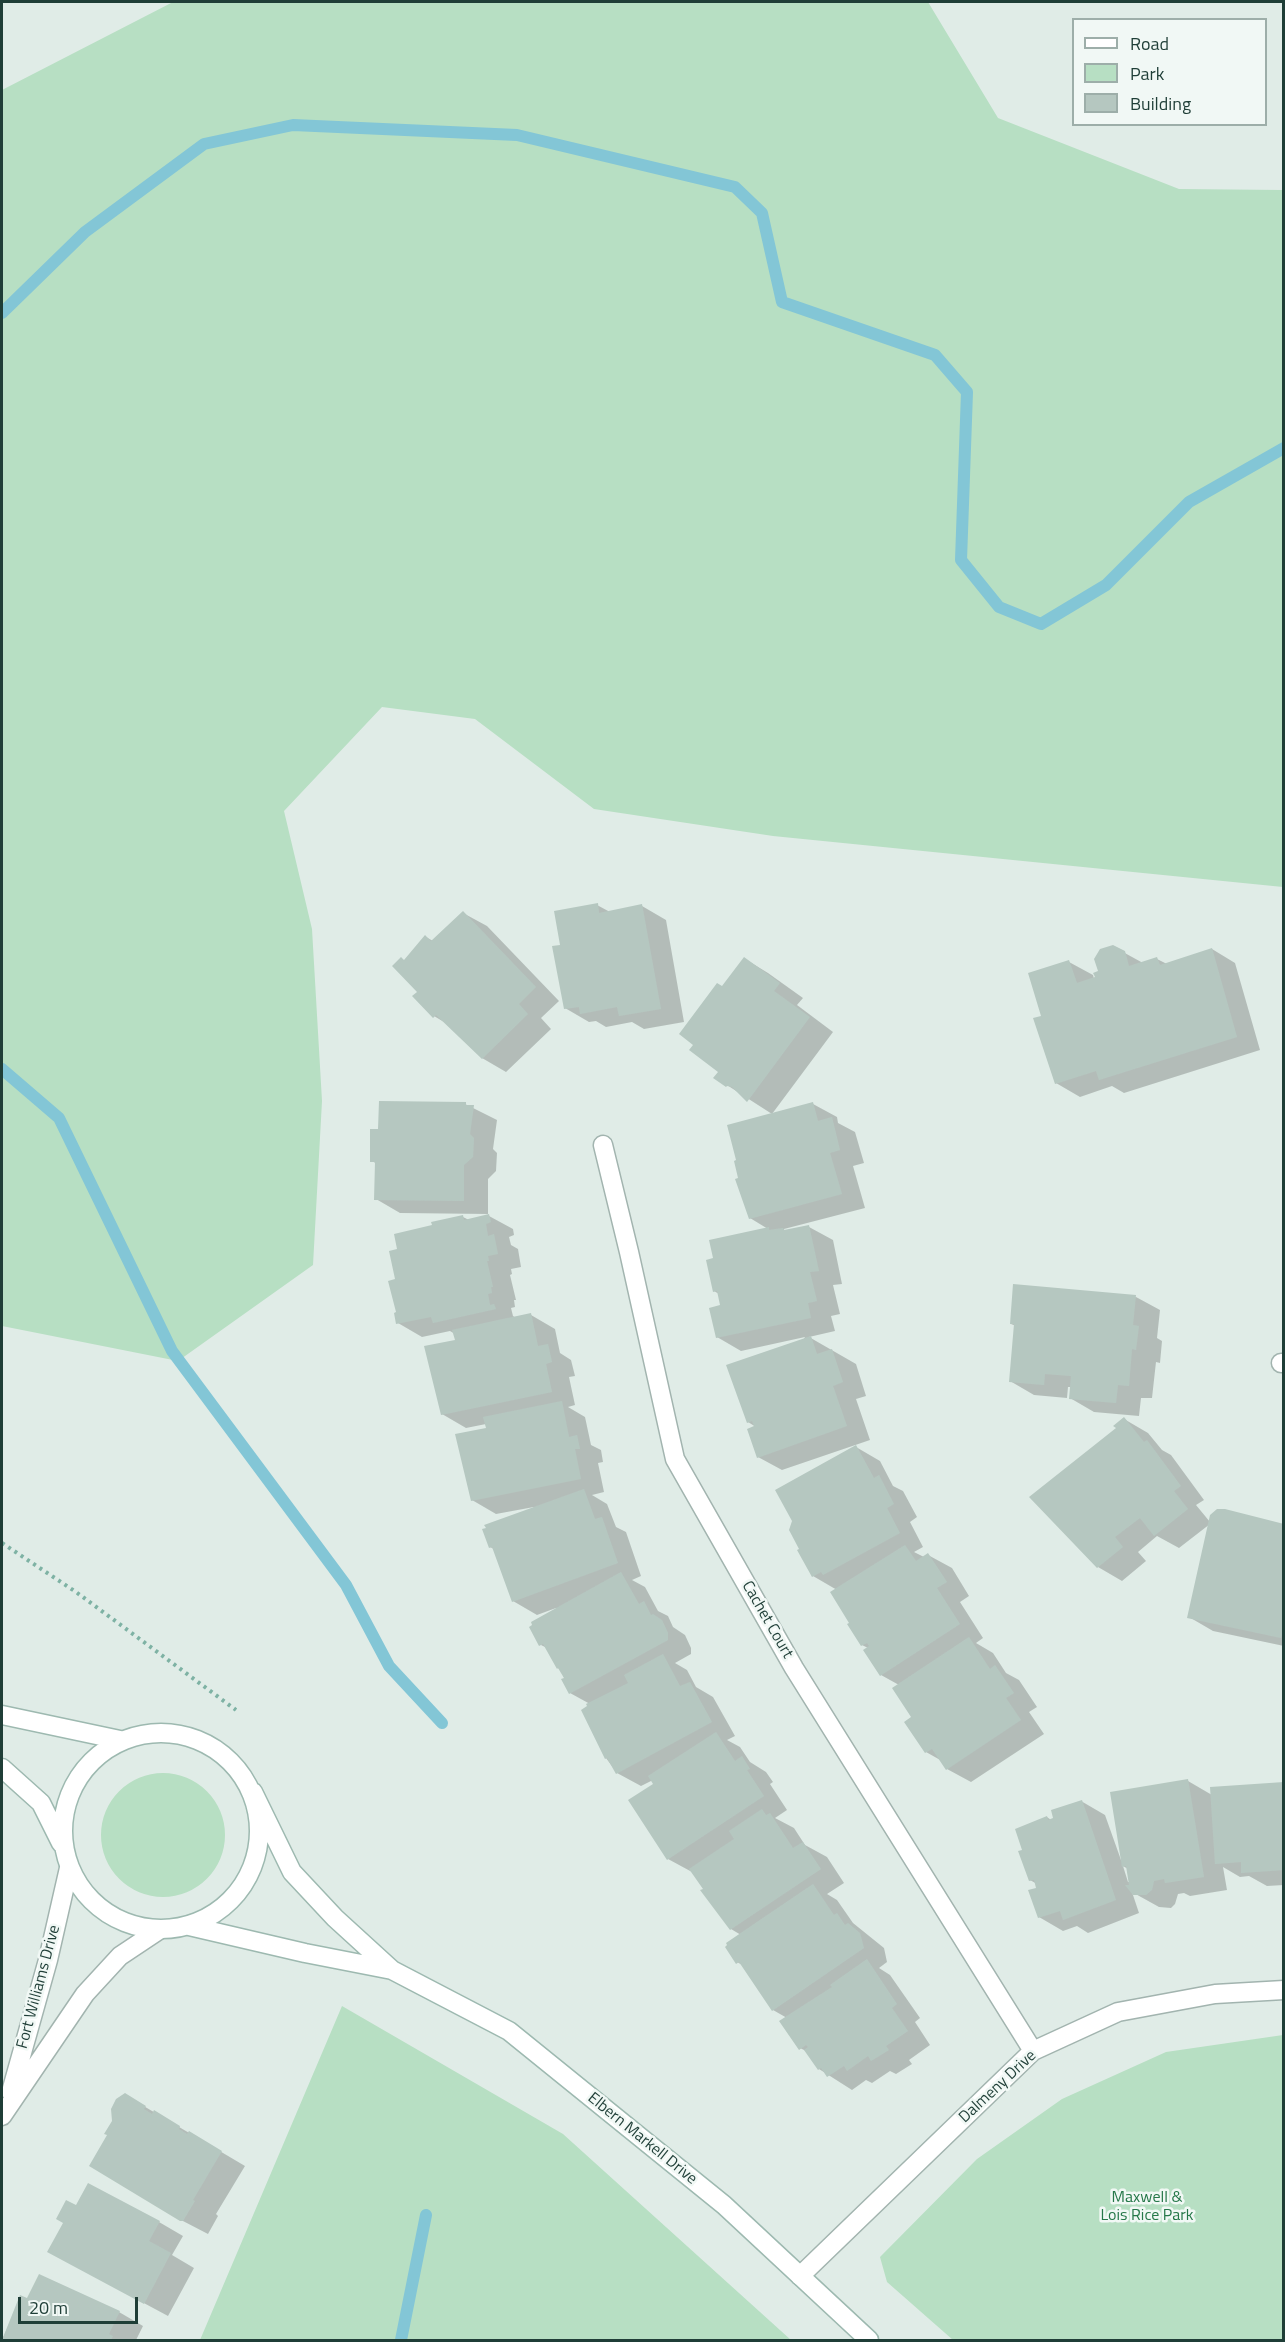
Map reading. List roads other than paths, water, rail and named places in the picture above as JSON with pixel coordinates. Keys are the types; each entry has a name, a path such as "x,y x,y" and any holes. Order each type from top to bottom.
{"street":[{"name":"Cachet Court","path":"603,1145 675,1459 794,1668 1033,2051"},
{"path":"2,1715 120,1740"},
{"path":"2,1768 41,1803 63,1846 69,1868 83,1892 104,1912 130,1925 159,1930 189,1926 219,1911 242,1887 256,1857 260,1825 253,1792 236,1765 212,1745 192,1737 151,1732 120,1740 98,1754 81,1773 69,1795 62,1820 63,1846"},
{"name":"Elbern Markell Drive","path":"253,1792 292,1872 335,1918 392,1970 509,2031 724,2205 869,2340"},
{"name":"Fort Williams Drive","path":"4,2111 48,1960 69,1868"},
{"name":"Elbern Markell Drive","path":"189,1926 305,1953 392,1970"},
{"name":"Fort Williams Drive","path":"4,2111 85,1994 120,1956 159,1930"},
{"name":"Dalmeny Drive","path":"800,2276 1033,2051 1118,2012 1215,1994 1284,1990"}],"waterway":[{"path":"2,313 85,232 204,144 293,125 517,135 735,187 762,213 782,302 935,355 967,392 961,560 999,607 1041,624 1106,585 1189,502 1284,448"},
{"path":"2,1069 59,1118 172,1351 346,1585 389,1666 442,1723"},
{"path":"401,2340 426,2215"}],"park label":[{"name":"Maxwell & Lois Rice Park","path":"1147,2207"}]}
